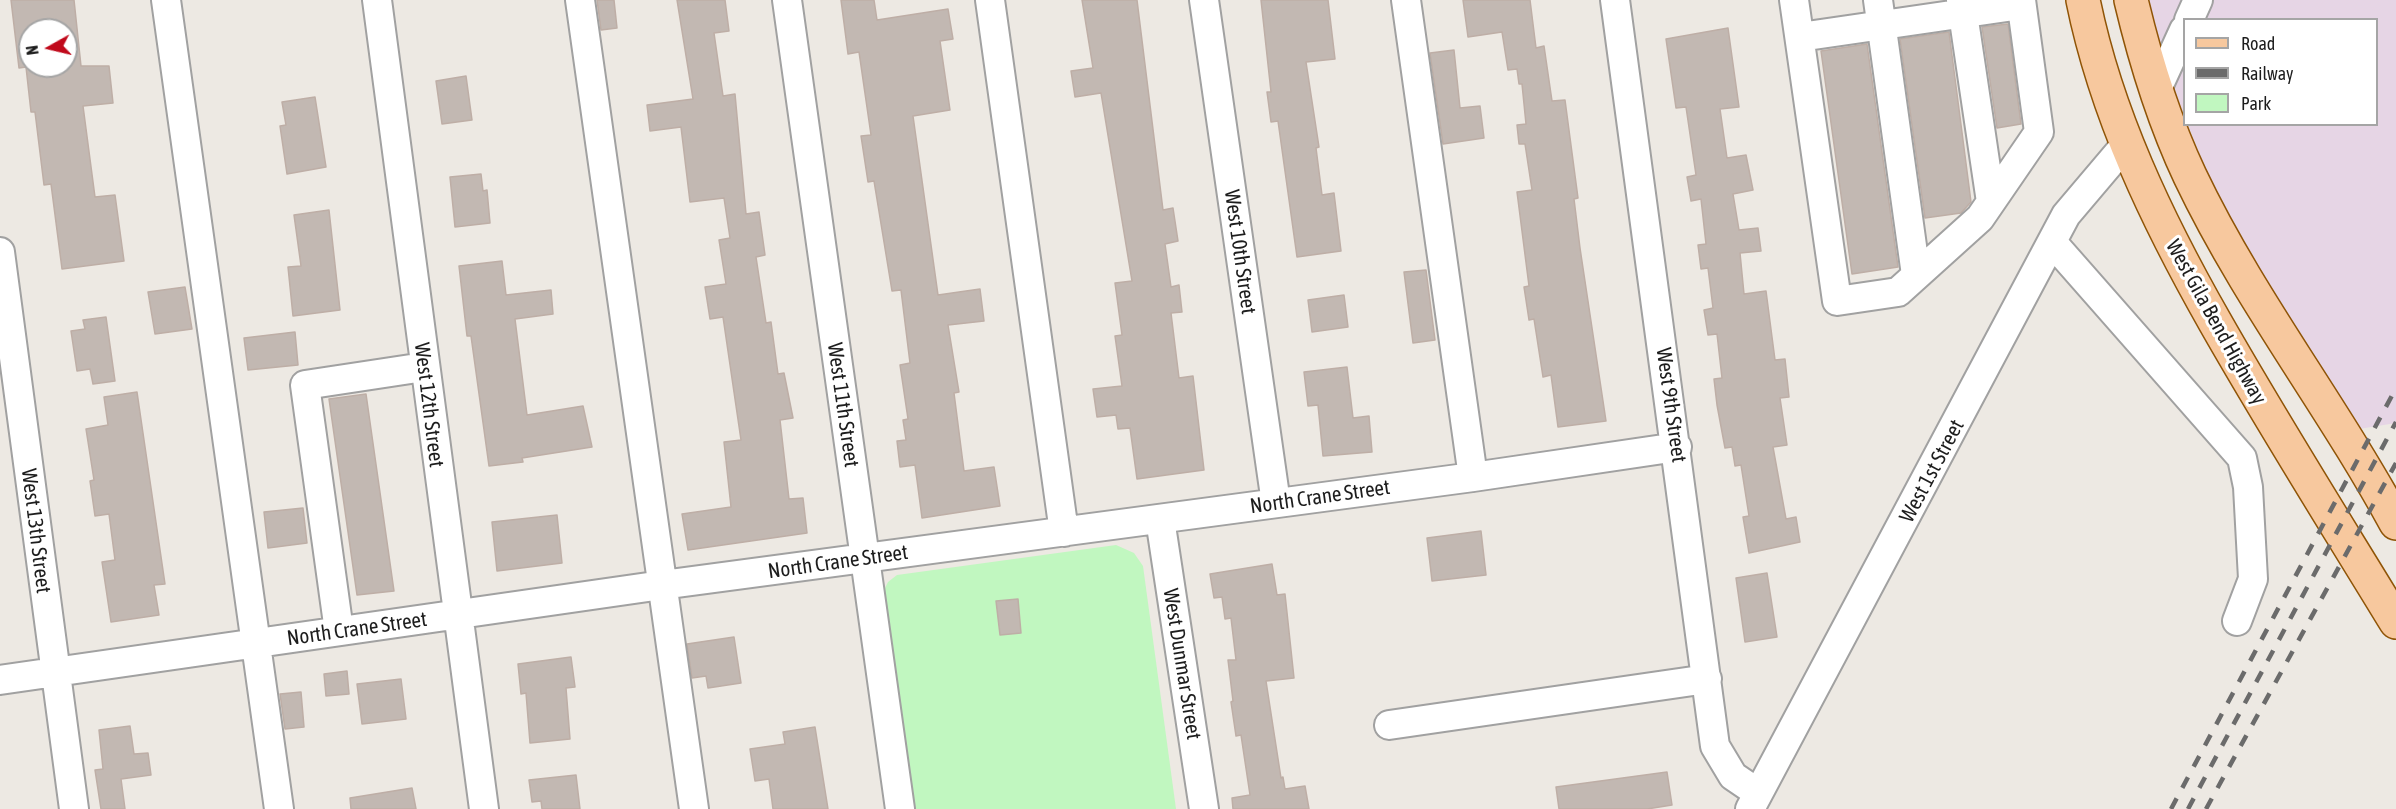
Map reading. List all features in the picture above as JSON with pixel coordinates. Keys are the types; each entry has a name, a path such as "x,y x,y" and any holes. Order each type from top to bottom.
{"main road":[{"name":"West Gila Bend Highway","path":"2083,0 2099,63 2127,143 2192,284 2312,487 2396,622"},
{"path":"2131,0 2173,136 2213,220 2396,523"}],"street":[{"path":"166,0 279,809"},
{"name":"West 12th Street","path":"376,0 484,809"},
{"path":"580,0 694,809"},
{"name":"West 11th Street","path":"787,0 863,558 900,809"},
{"path":"990,0 1064,532"},
{"name":"West 10th Street","path":"1204,0 1276,503"},
{"path":"1406,0 1473,477"},
{"name":"West 9th Street","path":"1615,0 1677,447 1715,746 1733,776 1754,801"},
{"path":"1794,0 1837,301 1898,292 1980,218 2039,132 2021,3 1880,13 1800,37"},
{"path":"2190,18 2198,0"},
{"path":"1962,7 1991,202"},
{"path":"1880,13 1916,275"},
{"path":"2157,89 2183,32"},
{"name":"West 1st Street","path":"1754,801 2066,215 2127,143"},
{"path":"2052,242 2241,458 2248,487 2253,579 2237,621"},
{"name":"West 13th Street","path":"0,252 74,809"},
{"path":"339,631 305,385 424,367"},
{"name":"North Crane Street","path":"0,680 662,585 1473,477 1677,447"},
{"name":"West Dunmar Street","path":"1160,519 1204,809"},
{"path":"1389,724 1707,679"}],"shaded area":[{"path":"2146,0 2396,0 2396,423 2359,429 2224,217 2188,126 2378,126 2378,18 2183,18 2183,112 2160,53"}],"green space":[{"path":"1116,545 1134,553 1143,566 1176,809 910,809 881,596 888,582 897,575"}],"building":[{"path":"11,0 74,0 76,18 18,18 18,60"},
{"path":"597,0 614,0 617,28 601,30"},
{"path":"677,0 725,0 729,31 714,33 723,96 735,94 746,214 759,212 765,255 756,257 766,323 771,322 778,374 784,373 793,418 780,420 789,499 803,498 807,533 688,550 682,514 731,507 724,442 741,440 723,317 710,319 705,287 726,284 719,240 730,238 724,198 690,202 681,127 650,131 647,105 693,99"},
{"path":"841,0 874,0 877,20 948,9 953,39 940,41 950,110 913,116 938,295 980,289 984,321 948,325 959,392 954,393 964,471 994,467 1000,506 922,518 915,465 900,467 897,441 906,440 903,420 908,419 900,365 910,363 901,290 892,291 874,181 868,182 861,136 871,135 859,52 848,54"},
{"path":"1082,0 1137,0 1163,210 1173,208 1178,241 1165,244 1171,287 1179,285 1182,312 1171,313 1179,378 1193,376 1204,470 1137,479 1130,428 1118,429 1116,415 1097,417 1093,389 1122,386 1115,336 1122,335 1115,283 1132,281 1101,93 1075,97 1071,71 1093,68"},
{"path":"1261,0 1328,0 1335,59 1306,62 1319,147 1316,148 1322,195 1334,193 1341,251 1297,257 1278,121 1271,122 1267,92 1271,92"},
{"path":"1463,0 1530,0 1536,48 1544,46 1552,101 1565,100 1578,198 1574,199 1580,248 1606,421 1558,427 1551,375 1543,377 1534,319 1529,320 1524,287 1529,286 1517,192 1532,190 1525,144 1519,144 1517,125 1526,124 1522,84 1519,84 1517,69 1508,70 1502,32 1468,37"},
{"path":"2008,24 2021,124 1997,128 1982,27"},
{"path":"1728,28 1739,107 1720,109 1727,158 1746,155 1753,190 1733,194 1739,230 1758,228 1761,251 1740,253 1744,294 1766,291 1775,360 1785,359 1789,397 1780,398 1787,445 1773,447 1786,519 1796,517 1800,542 1749,553 1743,517 1749,516 1741,465 1735,466 1732,447 1725,448 1717,405 1714,379 1722,378 1717,334 1708,335 1704,310 1713,308 1708,268 1701,269 1698,245 1706,244 1701,199 1691,201 1687,177 1696,175 1686,107 1676,108 1666,39"},
{"path":"1949,32 1971,202 1961,213 1925,218 1900,39"},
{"path":"78,38 81,66 109,66 113,103 83,106 95,197 115,195 124,261 62,269 51,184 44,185 35,112 31,112 27,78 78,78"},
{"path":"1867,44 1898,267 1852,274 1821,51"},
{"path":"1454,50 1460,108 1480,106 1484,138 1443,144 1430,53"},
{"path":"466,76 472,120 442,124 436,81"},
{"path":"315,97 326,167 287,174 280,126 286,125 282,102"},
{"path":"481,174 483,191 487,190 490,223 455,227 450,177"},
{"path":"329,210 340,310 293,316 288,267 301,266 294,215"},
{"path":"502,261 506,295 551,290 553,314 515,319 527,415 583,406 592,447 522,458 523,462 489,466 471,336 467,336 459,266"},
{"path":"1426,270 1435,340 1413,343 1404,272"},
{"path":"185,287 192,329 155,334 148,292"},
{"path":"1344,295 1348,327 1312,332 1308,300"},
{"path":"106,317 115,381 93,384 90,369 77,371 71,331 85,329 83,320"},
{"path":"295,332 298,365 248,370 244,338"},
{"path":"1347,367 1353,418 1369,416 1372,452 1323,456 1318,405 1308,406 1304,372"},
{"path":"137,392 165,584 154,585 159,615 111,622 102,562 115,560 109,514 95,516 90,481 94,480 86,429 108,425 104,397"},
{"path":"366,394 394,591 357,595 329,399"},
{"path":"303,508 307,543 268,548 264,512"},
{"path":"557,515 562,563 497,571 492,522"},
{"path":"1481,531 1486,575 1432,581 1427,538"},
{"path":"1272,564 1277,595 1285,594 1294,678 1266,681 1281,778 1283,777 1285,789 1305,786 1309,809 1233,809 1232,798 1250,795 1241,735 1236,736 1231,702 1233,701 1228,660 1236,660 1231,618 1225,619 1222,597 1214,598 1210,574"},
{"path":"1767,573 1777,637 1745,642 1736,578"},
{"path":"1018,599 1021,633 1000,635 996,601"},
{"path":"734,637 741,683 708,688 706,676 692,678 687,644"},
{"path":"571,657 575,687 566,688 570,739 530,743 526,693 521,694 518,664"},
{"path":"347,671 349,694 326,696 324,674"},
{"path":"401,679 406,719 362,724 357,684"},
{"path":"301,692 304,727 285,729 280,694"},
{"path":"130,726 134,754 148,753 151,775 121,779 125,809 101,809 95,770 103,769 99,730"},
{"path":"815,727 828,809 773,809 769,779 755,781 750,749 785,744 783,732"},
{"path":"1667,772 1672,805 1647,809 1559,809 1556,787"},
{"path":"576,775 580,809 542,809 541,801 532,802 529,780"},
{"path":"412,788 416,809 351,809 350,798"}],"railway":[{"path":"2171,809 2396,388"},
{"path":"2188,809 2396,422"},
{"path":"2206,809 2396,463"}]}
